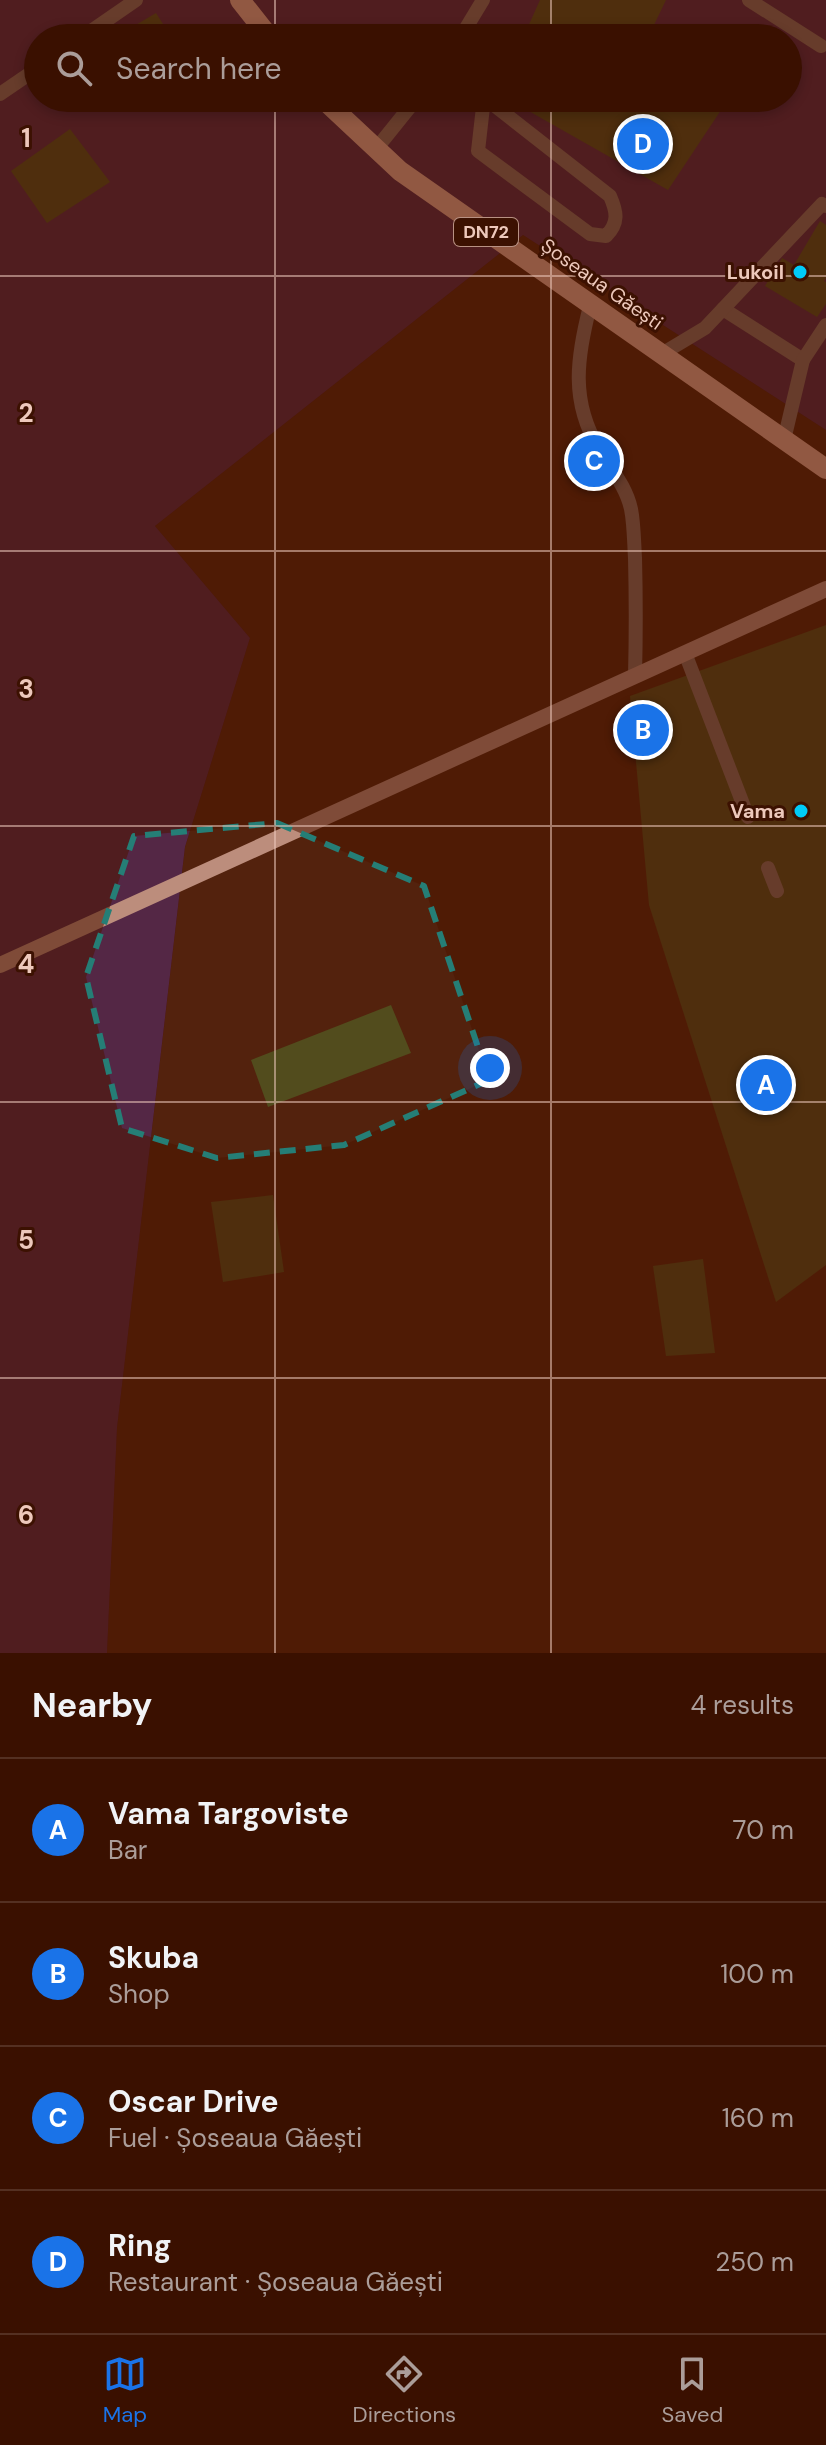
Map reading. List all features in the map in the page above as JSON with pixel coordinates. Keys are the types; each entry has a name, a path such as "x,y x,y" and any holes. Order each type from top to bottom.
{"main road":[{"path":"240,0 259,24"},
{"name":"Șoseaua Găești","path":"337,112 400,171 826,469"},
{"path":"0,965 826,589"}],"lane":[{"path":"101,24 136,0"},
{"path":"468,24 483,0"},
{"path":"749,0 787,24"},
{"path":"802,34 821,46"},
{"path":"0,94 24,78"},
{"path":"376,149 406,112"},
{"path":"482,112 478,151 590,234 606,236 613,229 617,210 610,196 502,112"},
{"path":"660,355 705,328 822,204 826,206"},
{"path":"590,306 578,370 582,410 588,431 625,491 631,509 637,604 635,676"},
{"path":"723,309 803,360"},
{"path":"784,440 803,360 826,325"},
{"path":"685,653 748,817"},
{"path":"768,868 777,891"}],"highlighted area":[{"path":"277,823 424,886 489,1080 344,1145 217,1158 122,1128 86,977 134,836"}],"shaded area":[{"path":"0,0 826,0 826,430 523,235 155,526 250,638 185,847 117,1428 107,1653 0,1653"},
{"path":"523,235 826,430 826,1653 107,1653 117,1428 185,847 250,638 155,526"}],"building":[{"path":"540,0 666,0 654,24 529,24"},
{"path":"156,13 163,24 138,24"},
{"path":"531,112 720,112 668,190"},
{"path":"70,129 110,182 47,223 11,171"},
{"name":"Lukoil","path":"820,221 826,225 826,304 817,317 765,286 782,258 794,265"},
{"path":"826,625 826,1265 776,1302 649,905 630,696"},
{"path":"391,1005 411,1053 268,1107 251,1060"},
{"path":"273,1195 284,1272 223,1282 211,1202"},
{"path":"703,1259 715,1353 666,1356 653,1266"}],"place":[{"name":"Ring","path":"643,144"},
{"name":"Lukoil","path":"800,272"},
{"name":"Oscar Drive","path":"594,461"},
{"name":"Skuba","path":"643,730"},
{"name":"Vama","path":"801,811"},
{"name":"Vama Targoviste","path":"766,1085"}]}
